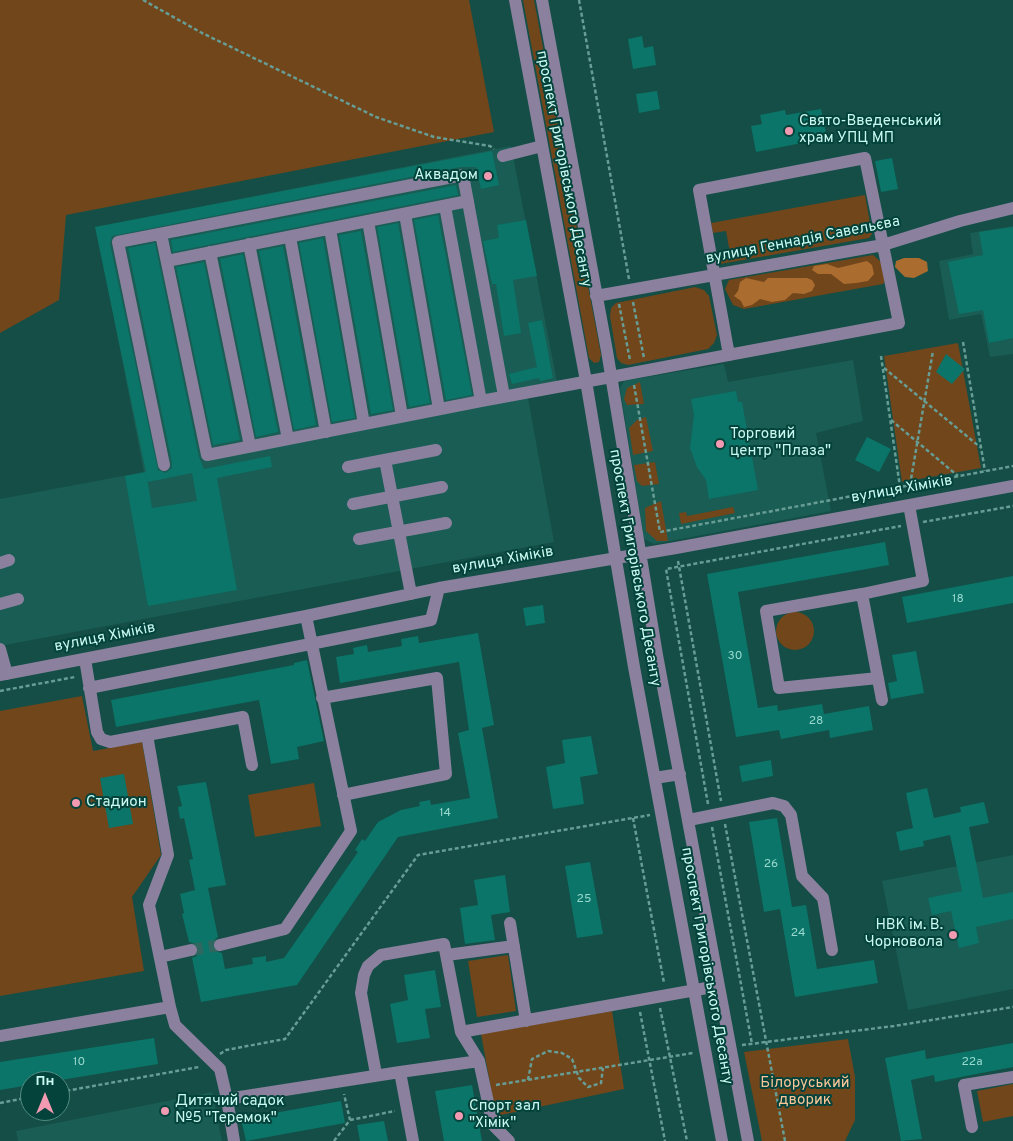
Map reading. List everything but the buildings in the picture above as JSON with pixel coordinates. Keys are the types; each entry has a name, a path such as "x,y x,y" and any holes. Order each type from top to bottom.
{"street":[{"name":"проспект Григорівського Десанту","path":"515,0 586,381 634,667 722,1141"},
{"name":"проспект Григорівського Десанту","path":"542,0 718,986 748,1141"},
{"path":"503,156 542,146"},
{"path":"161,234 207,455 504,396 646,371 899,323 865,158 699,190 729,355"},
{"path":"164,465 118,242 463,175 504,396"},
{"path":"167,261 468,201"},
{"path":"445,206 482,401"},
{"name":"вулиця Геннадія Савельєва","path":"596,296 883,245 960,220 1013,208"},
{"path":"405,214 439,409"},
{"path":"368,221 402,416"},
{"path":"330,229 364,424"},
{"path":"290,236 326,432"},
{"path":"249,244 288,439"},
{"path":"210,252 250,446"},
{"path":"348,467 436,450"},
{"path":"385,460 411,594"},
{"name":"вулиця Хіміків","path":"3,674 306,616 439,588 676,548 1013,486"},
{"path":"353,504 442,487"},
{"path":"878,678 779,688 766,610 862,594 923,581 909,505"},
{"path":"359,540 446,523"},
{"path":"89,688 431,620 439,588"},
{"path":"862,594 882,700"},
{"path":"0,604 18,599"},
{"path":"220,945 285,929 350,831 306,616"},
{"path":"0,649 3,674"},
{"path":"85,659 97,732 101,739 110,742 243,717 252,765"},
{"path":"322,698 436,678 446,774 343,795"},
{"path":"147,735 168,855 149,905 170,1007 175,1025 220,1069 234,1141"},
{"path":"655,778 680,774"},
{"path":"689,820 773,803 784,806 791,815 802,876 823,898 832,950"},
{"path":"510,923 526,1021"},
{"path":"376,1074 361,993 364,975 368,966 381,955 444,944 460,1032 479,1061 493,1125 509,1141"},
{"path":"447,954 514,946"},
{"path":"160,957 191,950"},
{"path":"460,1032 718,986"},
{"path":"0,1036 170,1007"},
{"path":"227,1099 340,1079 479,1061"},
{"path":"400,1072 413,1141"},
{"path":"972,1127 964,1086 1013,1077"}],"path":[{"path":"143,0 202,33 376,117 434,137 490,146 503,156"},
{"path":"579,0 646,371"},
{"path":"617,293 660,532 1013,466"},
{"path":"963,342 985,471"},
{"path":"910,485 933,351"},
{"path":"881,356 900,487"},
{"path":"882,368 981,448"},
{"path":"890,419 958,476"},
{"path":"666,570 1013,506"},
{"path":"673,530 723,813 768,1042 785,1141"},
{"path":"70,1090 201,1066 226,1050 285,1039 418,855 662,812"},
{"path":"633,818 670,1056 687,1141"},
{"path":"638,1000 665,1141"},
{"path":"730,1046 894,1026 1013,1007"},
{"path":"528,1080 532,1059 548,1051 556,1051 568,1056 575,1063 581,1083 593,1087 601,1082 603,1068"},
{"path":"484,1087 704,1051"},
{"path":"340,1079 350,1120"},
{"path":"0,1103 20,1099"},
{"path":"334,1141 350,1120 406,1108"}],"shaded area":[{"path":"511,146 559,392 528,398 554,542 0,646 0,499 144,472 96,227"},
{"path":"1013,226 1013,354 990,357 981,314 949,320 939,261 973,254 970,233"},
{"path":"904,258 919,258 927,262 928,271 914,278 905,277 895,267 896,261"},
{"path":"867,261 872,265 874,274 868,281 856,283 844,284 831,274 818,274 812,270 814,266 827,264 838,268"},
{"path":"746,278 764,282 768,278 807,278 812,280 815,285 812,291 804,294 793,293 785,300 772,302 760,299 752,305 744,307 741,301 734,296 738,291 740,282"},
{"path":"853,360 863,421 816,433 831,511 654,544 644,539 620,388 624,381 724,364 728,382"},
{"name":"НВК ім. В. Чорновола","path":"1013,855 1013,989 908,1010 882,881"},
{"name":"Дитячий садок №5 \"Теремок\"","path":"212,1092 222,1141 18,1141 16,1131"}],"green space":[{"path":"0,0 469,0 494,132 66,215 59,300 0,333"},
{"path":"523,0 534,0 601,355 599,362 594,363 589,358"},
{"path":"865,195 872,234 869,238 720,264 717,262 716,256 730,253 726,231 713,233 711,223"},
{"path":"873,255 881,262 885,281 883,284 744,309 733,305 725,289 729,280"},
{"path":"695,287 704,290 709,296 717,335 714,343 708,349 628,365 621,363 617,358 610,316 611,308 616,303"},
{"path":"958,343 981,468 902,482 884,356"},
{"path":"640,382 644,404 627,405 624,399 627,388"},
{"path":"646,417 653,451 633,455 629,428 637,420"},
{"path":"655,462 659,484 642,486 637,481 634,465"},
{"path":"661,501 668,541 657,541 646,531 645,508"},
{"path":"733,507 735,513 681,524 679,513 686,512 687,516"},
{"path":"795,612 808,618 814,631 808,644 795,650 782,644 776,631 782,618"},
{"name":"Стадион","path":"82,696 93,751 142,742 161,855 132,897 144,971 0,996 0,711"},
{"path":"314,783 321,826 255,837 248,795"},
{"path":"508,955 516,1011 477,1017 468,961"},
{"path":"612,1011 624,1089 496,1116 481,1034"},
{"name":"Білоруський дворик","path":"848,1039 855,1077 855,1120 845,1141 762,1141 744,1052"},
{"path":"1013,1084 1013,1116 983,1122 977,1091"}],"tunnel":[{"path":"191,950 220,945"}],"place":[{"name":"Свято-Введенський храм УПЦ МП","path":"789,131"},
{"name":"Аквадом","path":"488,176"},
{"name":"Торговий центр \"Плаза\"","path":"720,444"},
{"name":"Стадион","path":"76,803"},
{"name":"НВК ім. В. Чорновола","path":"953,935"},
{"name":"Дитячий садок №5 \"Теремок\"","path":"165,1111"},
{"name":"Спорт зал \"Хімік\"","path":"459,1116"}]}
